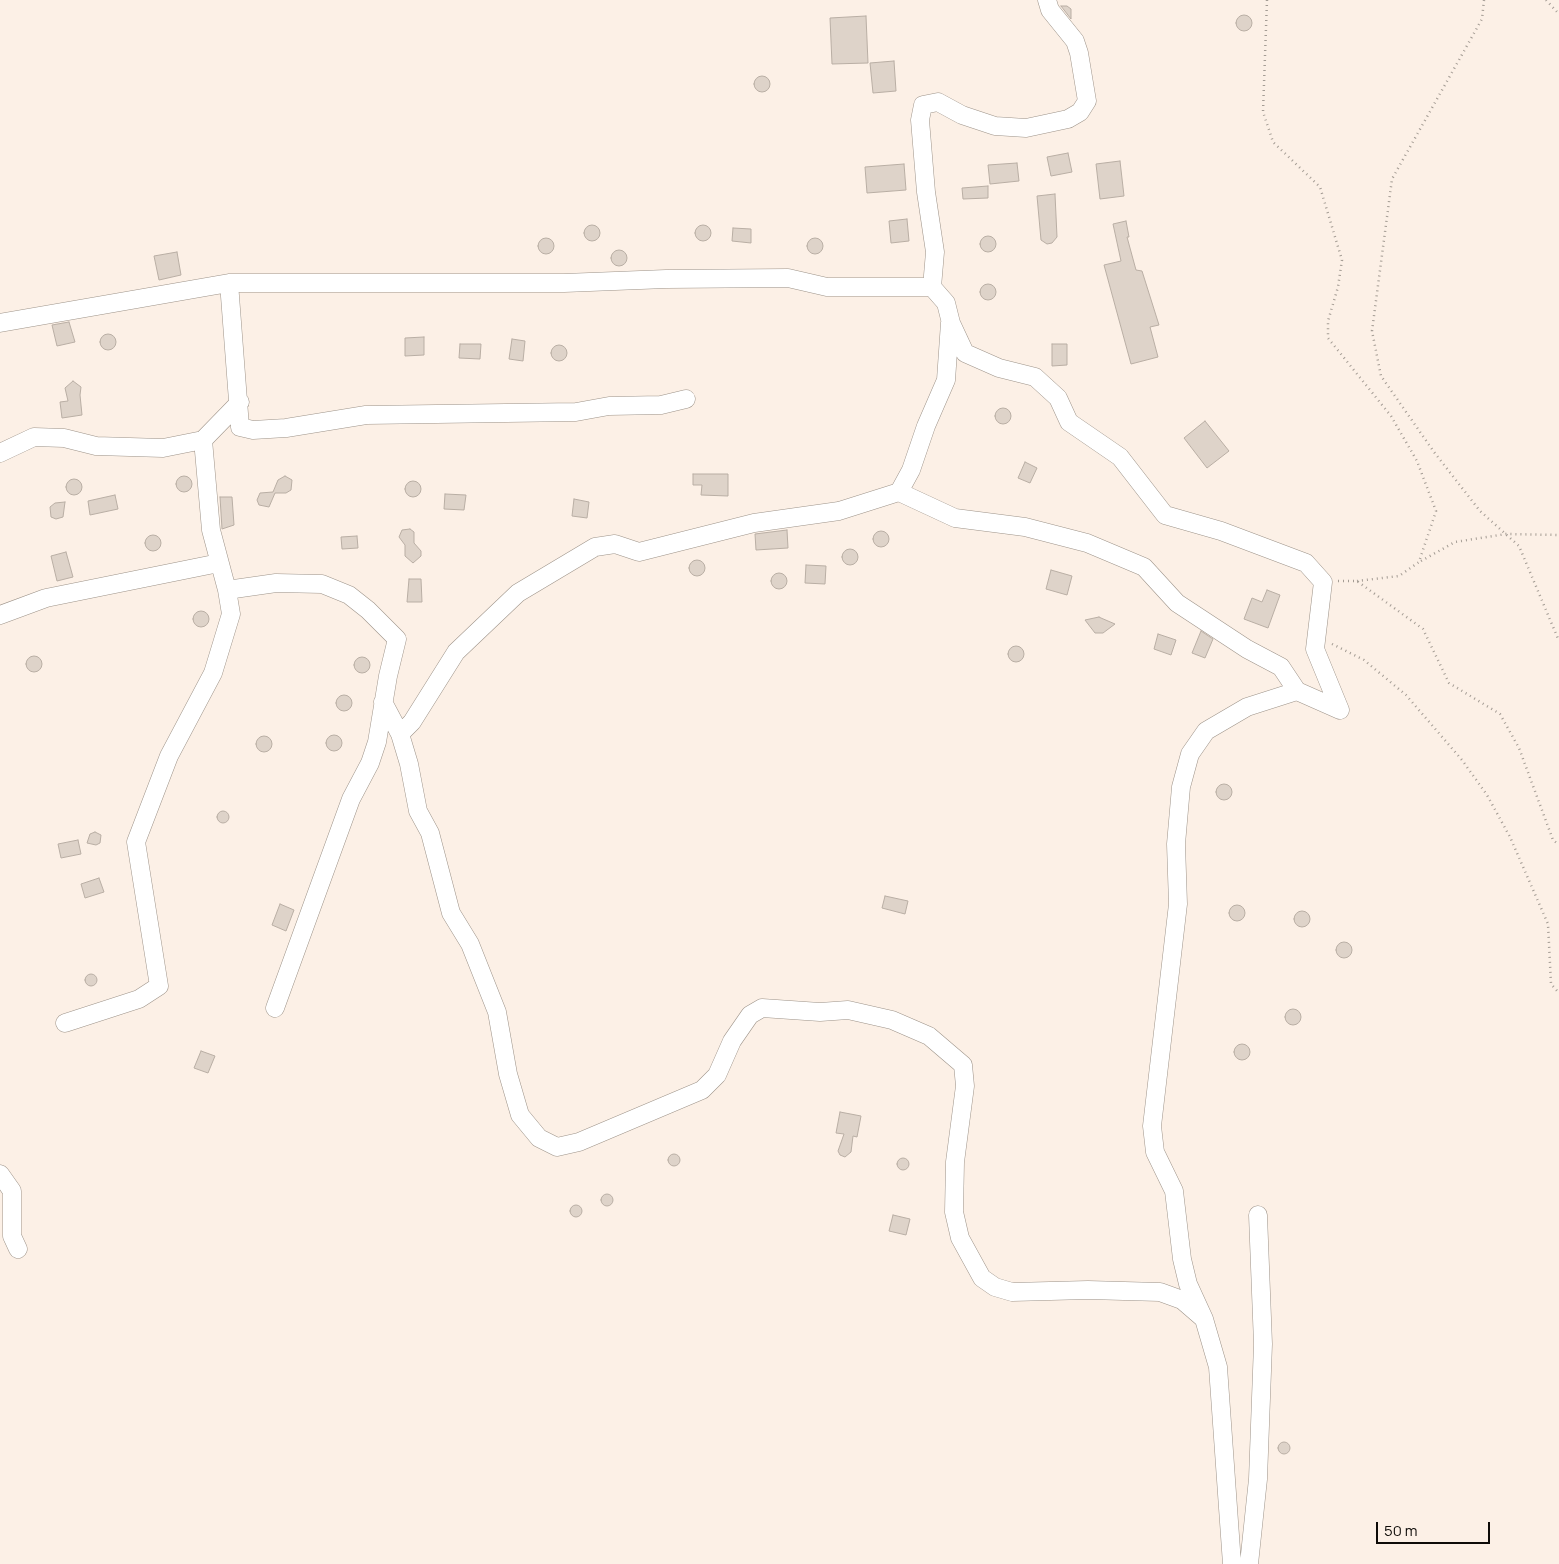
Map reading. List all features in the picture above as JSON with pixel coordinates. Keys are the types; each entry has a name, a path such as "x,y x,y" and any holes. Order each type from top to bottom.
{"street":[{"path":"400,734 412,722 456,652 518,593 595,547 615,544 639,552 754,523 839,510 899,492 955,518 1025,527 1087,543 1144,567 1177,603 1247,649 1281,667 1297,691 1340,710 1314,649 1323,582 1306,562 1221,531 1165,515 1120,458 1069,422 1058,398 1035,377 999,368 965,353 950,320 946,303 932,287 935,252 925,183 920,120 923,105 938,102 962,115 995,126 1026,128 1068,119 1080,112 1087,101 1079,53 1075,41 1050,10 1047,0"},
{"path":"0,323 229,283 564,283 666,279 788,278 827,287 932,287"},
{"path":"229,283 240,402 240,427 253,430 286,428 366,415 576,412 609,406 661,405 686,399"},
{"path":"899,492 911,470 926,426 946,380 950,320"},
{"path":"0,452 34,436 64,438 96,446 163,448 203,440 240,402"},
{"path":"65,1023 139,999 160,986 136,842 169,756 213,673 231,614 227,590 211,530 203,440"},
{"path":"0,615 46,598 219,563"},
{"path":"227,590 276,583 322,584 350,595 375,616 397,639 383,702 377,742 370,763 351,799 275,1008"},
{"path":"1232,1564 1218,1367 1204,1319 1188,1284 1182,1259 1174,1191 1155,1152 1152,1126 1178,904 1176,844 1181,787 1190,754 1206,731 1247,707 1297,691"},
{"path":"383,702 400,734 409,764 418,811 430,832 451,913 470,944 497,1012 508,1074 520,1115 539,1138 557,1147 579,1142 702,1090 717,1075 732,1041 750,1015 762,1008 820,1012 848,1010 892,1020 929,1036 953,1054 963,1065 965,1086 955,1162 954,1212 960,1238 982,1278 995,1287 1012,1292 1088,1290 1160,1292 1182,1300 1204,1319"},
{"path":"0,1174 12,1191 12,1236 18,1249"},
{"path":"1249,1564 1258,1479 1263,1344 1258,1215"}],"path":[{"path":"1267,0 1263,112 1273,142 1320,188 1342,260 1338,287 1328,321 1328,338 1391,416 1417,461 1436,511 1419,562"},
{"path":"1484,0 1482,19 1392,179 1372,331 1381,376 1434,452 1480,511 1519,546 1559,641"},
{"path":"1546,0 1559,14"},
{"path":"1323,582 1357,581 1399,576 1419,562 1455,542 1506,534 1559,535"},
{"path":"1357,581 1423,629 1449,683 1500,714 1519,748 1553,840 1559,845"},
{"path":"1315,635 1364,660 1406,696 1462,760 1487,795 1510,838 1548,924 1551,984 1559,993"}],"building":[{"path":"1061,6 1067,6 1071,9 1071,19"},
{"path":"1241,15 1247,15 1252,20 1250,29 1241,31 1236,26 1236,20"},
{"path":"866,16 868,63 832,64 830,18"},
{"path":"894,61 896,91 873,93 870,63"},
{"path":"759,76 765,76 770,81 768,90 759,92 754,87 754,81"},
{"path":"1068,153 1072,172 1051,176 1047,157"},
{"path":"1120,161 1124,196 1100,199 1096,164"},
{"path":"1017,163 1019,181 990,184 988,165"},
{"path":"904,164 906,190 867,193 865,167"},
{"path":"988,186 988,198 963,199 962,188"},
{"path":"1055,194 1057,237 1052,243 1047,244 1041,240 1037,196"},
{"path":"907,219 909,241 891,243 889,221"},
{"path":"1126,221 1129,237 1127,237 1136,270 1142,271 1159,325 1150,327 1158,357 1131,364 1104,265 1121,261 1113,224"},
{"path":"589,225 595,225 600,230 598,239 589,241 584,236 584,230"},
{"path":"700,225 706,225 711,230 709,239 700,241 695,236 695,230"},
{"path":"733,228 751,229 751,243 732,241"},
{"path":"988,236 994,238 996,244 994,250 988,252 982,250 980,244 982,238"},
{"path":"546,238 552,240 554,246 552,252 546,254 540,252 538,246 540,240"},
{"path":"815,238 821,240 823,246 821,252 815,254 809,252 807,246 809,240"},
{"path":"619,250 625,252 627,258 625,264 619,266 613,264 611,258 613,252"},
{"path":"177,252 181,275 159,280 154,256"},
{"path":"985,284 991,284 996,289 994,298 985,300 980,295 980,289"},
{"path":"69,322 75,342 57,346 52,325"},
{"path":"108,334 114,336 116,342 114,348 108,350 102,348 100,342 102,336"},
{"path":"424,337 424,355 405,356 405,338"},
{"path":"512,339 525,341 523,361 509,359"},
{"path":"460,344 481,344 480,359 459,358"},
{"path":"1052,344 1067,344 1067,365 1052,366"},
{"path":"559,345 565,347 567,353 565,359 559,361 553,359 551,353 553,347"},
{"path":"73,381 81,387 82,415 62,418 60,402 68,401 65,388"},
{"path":"1003,408 1009,410 1011,416 1009,422 1003,424 997,422 995,416 997,410"},
{"path":"1205,421 1229,451 1207,468 1184,438"},
{"path":"1025,462 1037,468 1030,483 1018,478"},
{"path":"693,474 728,474 728,496 701,495 702,485 693,485"},
{"path":"184,476 190,478 192,484 190,490 184,492 178,490 176,484 178,478"},
{"path":"285,476 292,480 291,490 286,493 275,493 269,507 259,505 257,500 260,493 273,492 278,480"},
{"path":"71,479 77,479 82,484 80,493 71,495 66,490 66,484"},
{"path":"413,481 419,483 421,489 419,495 413,497 407,495 405,489 407,483"},
{"path":"445,494 466,495 464,510 444,509"},
{"path":"115,495 118,509 90,515 88,501"},
{"path":"220,497 232,497 234,525 222,529"},
{"path":"574,499 589,502 587,518 572,516"},
{"path":"65,502 63,517 56,519 51,517 50,507 55,503"},
{"path":"410,529 414,532 414,543 421,551 421,556 413,563 405,556 405,545 399,537 402,530"},
{"path":"787,530 788,548 756,550 755,534"},
{"path":"881,531 887,533 889,539 887,545 881,547 875,545 873,539 875,533"},
{"path":"150,535 156,535 161,540 159,549 150,551 145,546 145,540"},
{"path":"357,536 358,548 342,549 341,537"},
{"path":"847,549 853,549 858,554 856,563 847,565 842,560 842,554"},
{"path":"66,552 73,577 57,581 51,556"},
{"path":"694,560 700,560 705,565 703,574 694,576 689,571 689,565"},
{"path":"806,565 826,566 825,584 805,583"},
{"path":"1051,570 1072,576 1067,595 1046,589"},
{"path":"776,573 782,573 787,578 785,587 776,589 771,584 771,578"},
{"path":"409,579 421,579 422,602 407,602"},
{"path":"1267,590 1280,595 1268,628 1244,619 1252,598 1262,602"},
{"path":"198,611 204,611 209,616 207,625 198,627 193,622 193,616"},
{"path":"1099,617 1115,624 1103,633 1095,633 1085,620"},
{"path":"1201,631 1213,639 1205,658 1192,653"},
{"path":"1158,634 1176,640 1171,655 1154,649"},
{"path":"1016,646 1022,648 1024,654 1022,660 1016,662 1010,660 1008,654 1010,648"},
{"path":"34,656 40,658 42,664 40,670 34,672 28,670 26,664 28,658"},
{"path":"359,657 365,657 370,662 368,671 359,673 354,668 354,662"},
{"path":"341,695 347,695 352,700 350,709 341,711 336,706 336,700"},
{"path":"334,735 340,737 342,743 340,749 334,751 328,749 326,743 328,737"},
{"path":"261,736 267,736 272,741 270,750 261,752 256,747 256,741"},
{"path":"1224,784 1230,786 1232,792 1230,798 1224,800 1218,798 1216,792 1218,786"},
{"path":"225,811 228,812 228,822 221,823 218,822 217,815 218,812"},
{"path":"95,832 101,835 100,843 96,845 87,843 90,834"},
{"path":"78,840 81,854 61,858 58,844"},
{"path":"99,878 104,892 85,898 81,884"},
{"path":"885,896 908,901 905,914 882,908"},
{"path":"280,904 294,910 286,931 272,925"},
{"path":"1234,905 1240,905 1245,910 1243,919 1234,921 1229,916 1229,910"},
{"path":"1302,911 1308,913 1310,919 1308,925 1302,927 1296,925 1294,919 1296,913"},
{"path":"1344,942 1350,944 1352,950 1350,956 1344,958 1338,956 1336,950 1338,944"},
{"path":"93,974 96,975 96,985 89,986 86,985 85,978 86,975"},
{"path":"1293,1009 1299,1011 1301,1017 1299,1023 1293,1025 1287,1023 1285,1017 1287,1011"},
{"path":"1239,1044 1245,1044 1250,1049 1248,1058 1239,1060 1234,1055 1234,1049"},
{"path":"201,1051 215,1056 208,1073 194,1068"},
{"path":"840,1112 861,1116 857,1137 853,1136 851,1152 845,1157 840,1155 838,1151 844,1134 836,1133"},
{"path":"676,1154 679,1155 679,1165 672,1166 669,1165 668,1158 669,1155"},
{"path":"905,1158 908,1159 908,1169 901,1170 898,1169 897,1162 898,1159"},
{"path":"609,1194 612,1195 612,1205 605,1206 602,1205 601,1198 602,1195"},
{"path":"578,1205 581,1206 581,1216 574,1217 571,1216 570,1209 571,1206"},
{"path":"893,1215 910,1219 906,1235 889,1231"},
{"path":"1286,1442 1289,1443 1289,1453 1282,1454 1279,1453 1278,1446 1279,1443"}]}
